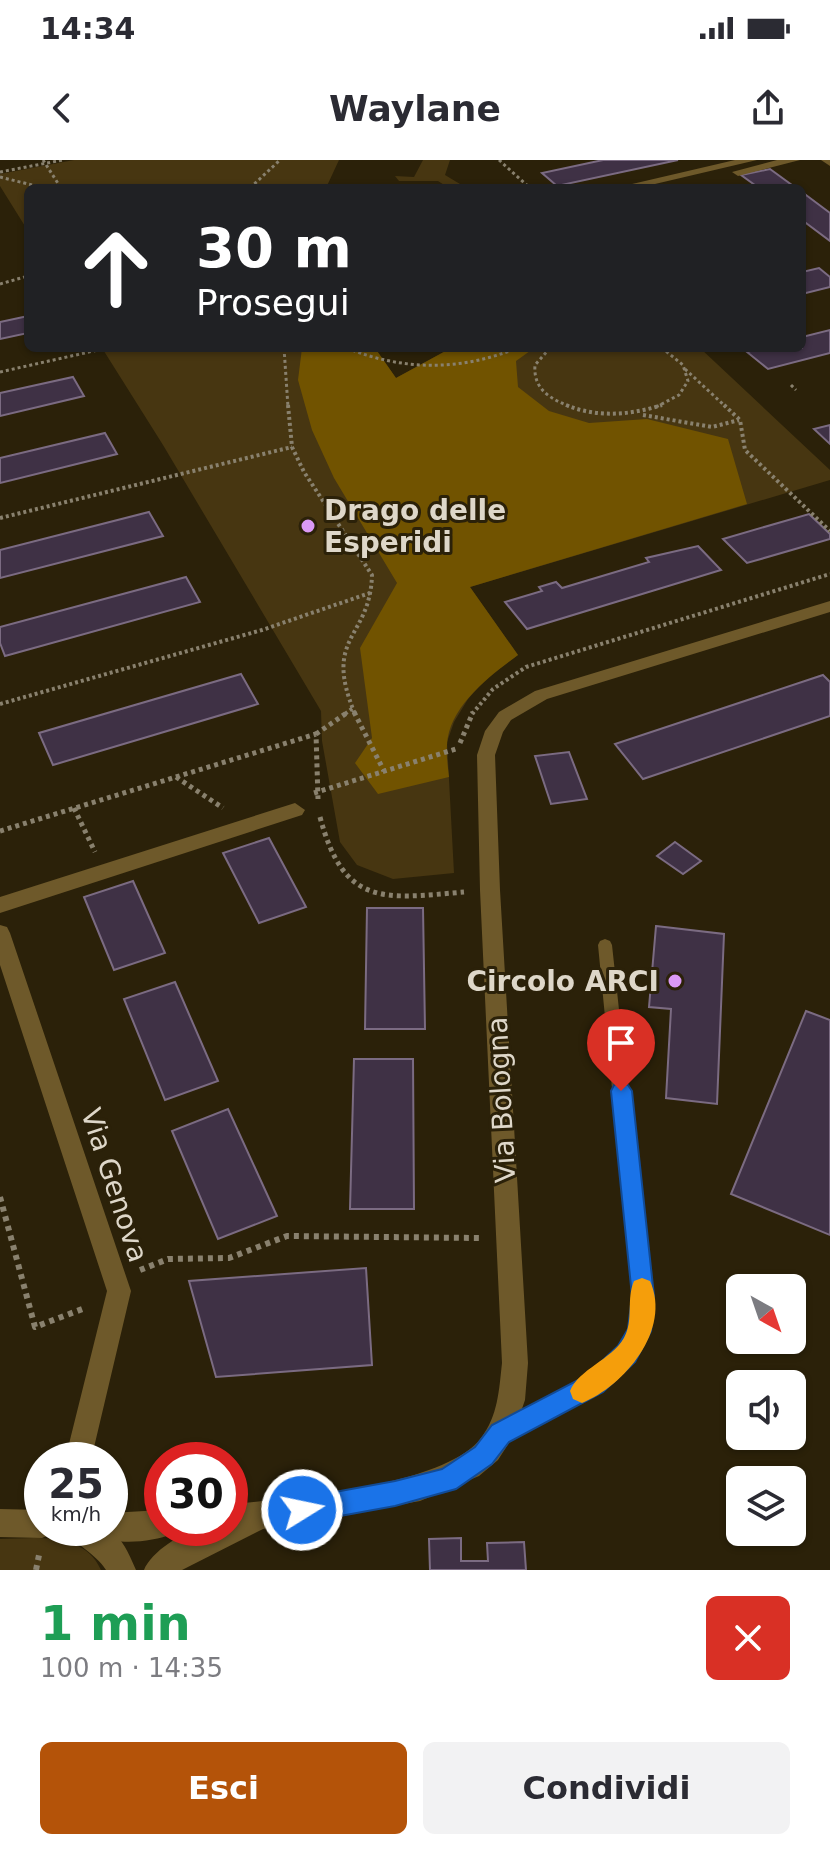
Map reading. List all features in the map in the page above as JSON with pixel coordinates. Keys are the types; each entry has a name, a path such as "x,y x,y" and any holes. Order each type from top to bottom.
{"street":[{"path":"640,184 751,160"},
{"path":"683,184 794,160"},
{"name":"Via Bologna","path":"158,1570 178,1554 210,1536 271,1516 436,1484 473,1464 500,1434 510,1412 515,1380 486,755 494,731 513,709 541,695 830,606"},
{"path":"0,905 295,810"},
{"name":"Via Genova","path":"0,933 119,1291 82,1442"},
{"name":"Via Bologna","path":"248,1517 271,1516"},
{"path":"0,1523 24,1524"},
{"path":"108,1546 122,1570"}],"lane":[{"path":"500,1434 595,1384 614,1368 635,1343 643,1314 605,945"}],"path":[{"path":"0,174 63,160"},
{"path":"254,184 280,160"},
{"path":"499,160 526,184"},
{"path":"44,162 58,184"},
{"path":"0,174 31,184"},
{"path":"0,284 24,277"},
{"path":"0,372 89,352"},
{"path":"284,352 288,430 292,447 304,472 372,575 371,593 342,656 344,684 384,772"},
{"path":"358,352 381,360 426,365 479,361 505,352"},
{"path":"543,352 534,373 535,381 549,397 589,413 637,415 712,427 740,420"},
{"path":"668,352 740,420 745,450 830,531"},
{"path":"637,415 665,406 682,393 687,377 684,368"},
{"path":"791,385 796,390"},
{"path":"0,518 292,447"},
{"path":"0,704 262,630 371,593"},
{"path":"316,734 353,708"},
{"path":"176,777 225,809"},
{"path":"74,808 99,860"},
{"path":"0,1197 35,1327 90,1306"},
{"path":"115,1279 168,1259 229,1258 287,1236 509,1239"}],"shaded area":[{"path":"74,160 339,160 328,184 24,184 24,225 0,186 0,174"},
{"path":"423,160 450,160 445,175 460,184 399,181 395,176 414,177"},
{"path":"105,352 378,352 396,378 444,352 704,352 830,470 830,480 470,587 518,655 488,677 468,699 454,722 447,742 454,873 393,879 357,865 340,842 322,741 321,711"},
{"path":"302,352 378,352 396,378 444,352 529,352 516,361 518,387 549,411 589,423 647,419 728,439 747,504 470,587 518,655 473,693 455,717 447,745 449,777 378,794 355,763 372,738 360,648 397,583 334,478 312,430 298,380"},
{"path":"24,1538 24,1546 77,1546 93,1557 101,1570 0,1570 0,1539"}],"building":[{"path":"603,160 678,160 566,184 555,184 542,173"},
{"path":"770,169 791,184 753,184 741,175"},
{"path":"806,195 830,213 830,241 806,223"},
{"path":"819,268 830,277 830,287 806,293 806,271"},
{"path":"24,317 24,334 0,339 0,322"},
{"path":"830,330 830,353 768,369 747,352 806,352 806,336"},
{"path":"73,377 84,396 0,416 0,393"},
{"path":"830,425 830,444 814,429"},
{"path":"105,433 117,454 0,483 0,458"},
{"path":"149,512 163,536 0,578 0,550"},
{"path":"809,514 830,534 830,539 747,563 723,539"},
{"path":"698,546 721,570 527,629 505,602 542,591 539,587 556,582 562,588 649,562 646,558"},
{"path":"186,577 200,602 5,656 0,643 0,627"},
{"path":"241,674 258,704 53,765 39,733"},
{"path":"823,675 830,682 830,716 643,779 615,744"},
{"path":"569,752 587,799 551,804 535,756"},
{"path":"269,838 306,907 259,923 223,853"},
{"path":"675,842 701,861 683,874 657,856"},
{"path":"133,881 165,953 114,970 84,897"},
{"path":"367,908 423,908 425,1029 365,1029"},
{"path":"656,926 724,934 717,1104 666,1098 671,1009 649,1007"},
{"path":"175,982 218,1081 165,1100 124,999"},
{"path":"806,1011 830,1020 830,1235 731,1194"},
{"path":"354,1059 413,1059 414,1209 350,1209"},
{"path":"228,1109 277,1216 218,1239 172,1131"},
{"path":"366,1268 372,1365 216,1377 189,1281"},
{"path":"461,1538 461,1561 488,1561 487,1543 524,1542 526,1570 430,1570 429,1539"}],"slow traffic":[{"path":"582,1391 614,1368 635,1343 643,1314 642,1289"}],"place":[{"name":"Drago delle Esperidi","path":"308,526"},
{"name":"Circolo ARCI","path":"675,981"}],"route":[{"path":"302,1510 395,1494 447,1480 484,1455 500,1434 595,1384 614,1368 635,1343 643,1314 643,1296 621,1091"}]}
